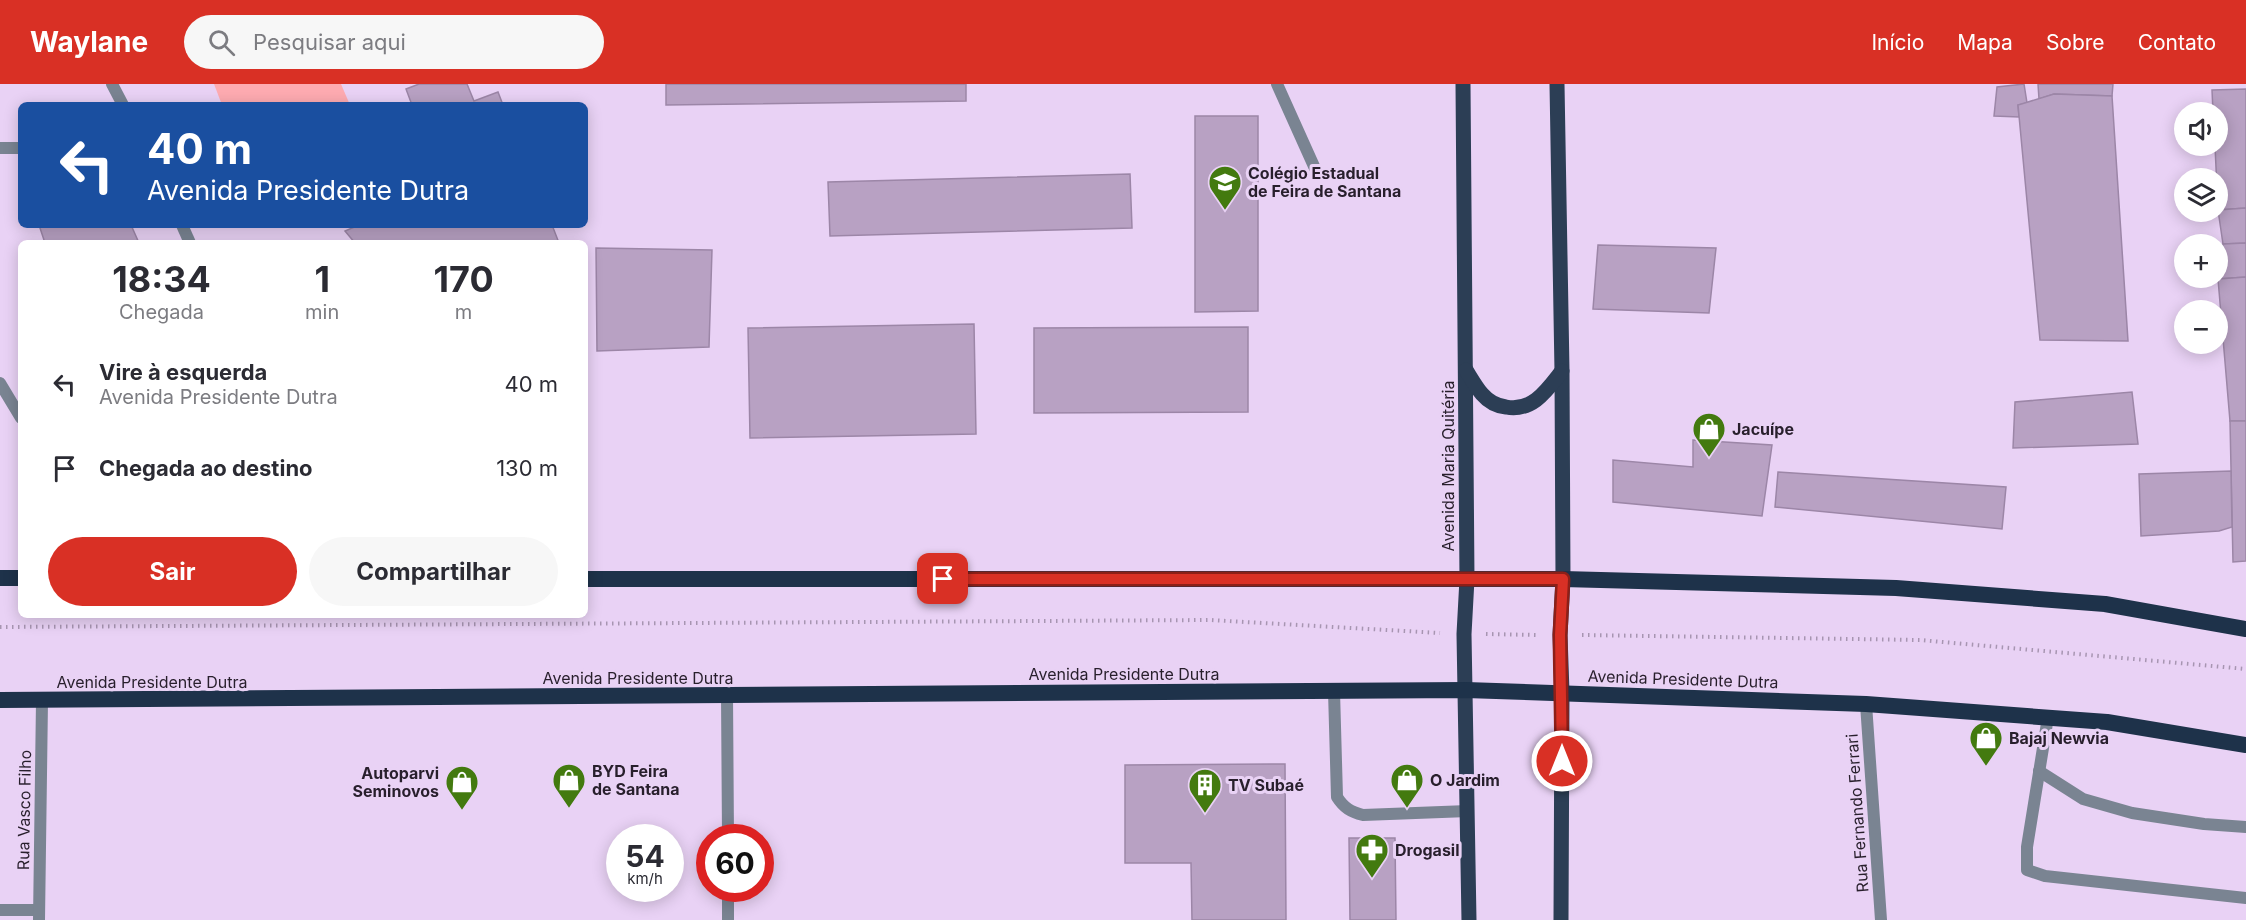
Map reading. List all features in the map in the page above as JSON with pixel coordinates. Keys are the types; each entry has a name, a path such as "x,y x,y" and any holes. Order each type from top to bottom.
{"highway":[{"path":"0,578 18,578"},
{"path":"588,579 1563,579 1896,588 2105,604 2246,628"},
{"name":"Avenida Presidente Dutra","path":"0,700 1466,690 1866,704 2107,722 2246,745"}],"main road":[{"name":"Avenida Maria Quitéria","path":"1463,84 1467,579 1464,634 1469,920"},
{"path":"1557,84 1563,579 1560,635 1561,920"},
{"path":"1466,370 1482,395 1497,406 1516,409 1530,405 1543,396 1562,371"}],"street":[{"path":"112,84 121,102"},
{"path":"1277,84 1317,172"},
{"path":"0,148 18,148"},
{"path":"0,383 18,413"},
{"path":"1334,691 1337,797 1342,805 1350,812 1363,815 1468,811"},
{"path":"727,695 728,824"},
{"name":"Rua Vasco Filho","path":"39,915 42,700"},
{"name":"Rua Fernando Ferrari","path":"1866,704 1881,920"},
{"path":"2048,717 2026,847 2027,870 2045,876 2246,898"},
{"path":"2039,771 2083,799 2133,813 2204,824 2246,827"},
{"path":"728,902 728,920"},
{"path":"0,910 39,915"}],"path":[{"path":"0,627 1210,620 1464,634 1920,640 2246,669"}],"shaded area":[{"path":"214,84 341,84 349,102 221,102"}],"building":[{"path":"419,84 467,84 474,101 498,92 502,102 411,102 406,89"},
{"path":"666,84 966,84 966,101 666,105"},
{"path":"2024,84 2027,103 2018,105 2019,117 1994,116 1997,87"},
{"path":"2038,84 2113,84 2112,96 2054,94 2039,99"},
{"path":"2246,89 2246,208 2228,209 2228,168 2216,168 2215,156 2228,156 2228,102 2213,102 2212,90"},
{"path":"2054,94 2112,96 2128,341 2040,340 2018,105"},
{"path":"1195,116 1258,116 1258,311 1195,312"},
{"path":"1130,174 1132,228 830,236 828,182"},
{"path":"2246,208 2246,243 2228,244 2228,234 2222,234 2220,222 2228,222 2228,209"},
{"path":"40,228 132,228 138,240 44,240"},
{"path":"352,228 553,228 558,240 352,240 345,231"},
{"path":"2246,243 2246,277 2228,278 2228,244"},
{"path":"1598,245 1716,248 1709,313 1593,309"},
{"path":"596,248 712,250 709,347 597,351"},
{"path":"2246,277 2246,421 2230,421 2224,354 2228,354 2228,300 2220,300 2219,288 2228,288 2228,278"},
{"path":"974,324 976,434 750,438 748,328"},
{"path":"1248,327 1248,412 1034,413 1034,328"},
{"path":"2132,392 2138,444 2013,448 2015,402"},
{"path":"2230,421 2246,421 2246,561 2233,562"},
{"path":"1693,440 1772,445 1762,516 1613,502 1613,460 1693,467"},
{"path":"2231,471 2232,527 2219,531 2141,536 2139,474"},
{"path":"1778,472 2006,487 2002,529 1775,507"},
{"name":"TV Subaé","path":"1285,764 1286,920 1192,920 1191,863 1125,863 1125,765"},
{"name":"Drogasil","path":"1349,838 1395,838 1396,920 1350,920"}],"place":[{"name":"Colégio Estadual de Feira de Santana","path":"1225,211"},
{"name":"Jacuípe","path":"1709,458"},
{"name":"Bajaj Newvia","path":"1986,767"},
{"name":"BYD Feira de Santana","path":"569,809"},
{"name":"O Jardim","path":"1407,809"},
{"name":"Autoparvi Seminovos","path":"462,811"},
{"name":"TV Subaé","path":"1205,814"},
{"name":"Drogasil","path":"1372,879"}],"route":[{"path":"943,579 1563,579 1560,635 1562,761"}]}
